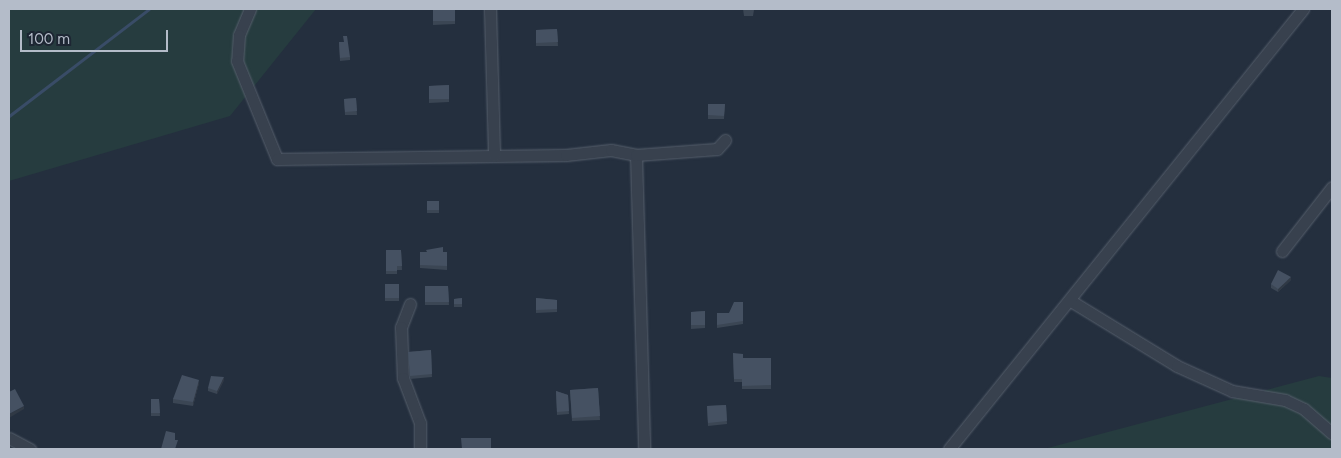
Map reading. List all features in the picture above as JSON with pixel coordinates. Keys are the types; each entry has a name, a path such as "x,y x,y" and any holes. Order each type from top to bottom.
{"street":[{"path":"250,9 239,35 237,62 277,159 578,155 611,150 636,155 717,149 725,140"},
{"path":"490,9 494,156"},
{"path":"949,449 1071,301 1303,9"},
{"path":"636,155 644,449"},
{"path":"1282,251 1332,187"},
{"path":"1071,301 1119,333 1186,370 1232,391 1285,400 1304,409 1332,433"},
{"path":"410,304 401,327 402,378 420,423 420,449"},
{"path":"9,438 30,449"}],"green space":[{"path":"9,9 316,9 230,116 9,181"},
{"path":"1319,376 1332,378 1332,449 1044,449"}],"building":[{"path":"433,9 455,9 455,21 433,21"},
{"path":"557,29 558,42 536,43 536,30"},
{"path":"343,36 347,36 350,57 340,58 339,42 344,42"},
{"path":"449,85 449,99 429,99 429,86"},
{"path":"356,98 357,111 345,112 344,99"},
{"path":"708,104 725,104 724,116 708,115"},
{"path":"427,201 439,201 439,210 427,210"},
{"path":"443,247 443,252 447,252 447,266 420,265 420,252"},
{"path":"386,250 401,250 402,266 397,266 397,271 386,271"},
{"path":"1278,270 1291,277 1278,289 1271,284"},
{"path":"385,284 399,284 399,298 385,298"},
{"path":"425,286 448,286 449,302 425,302"},
{"path":"462,298 462,304 454,304 454,299"},
{"path":"536,298 557,300 557,309 536,310"},
{"path":"734,302 743,302 743,321 717,325 717,313 729,313"},
{"path":"705,311 705,325 691,325 691,312"},
{"path":"431,350 432,374 410,376 408,352"},
{"path":"733,353 743,354 743,358 771,358 771,385 742,386 742,379 734,379"},
{"path":"182,375 199,380 193,402 173,399"},
{"path":"211,376 224,377 217,391 208,388"},
{"path":"598,388 600,416 572,418 570,390"},
{"path":"15,389 24,406 9,414 9,392"},
{"path":"556,391 568,395 569,411 557,412"},
{"path":"151,399 159,399 160,413 151,413"},
{"path":"726,405 727,421 708,423 707,406"},
{"path":"166,431 175,433 175,440 178,440 175,449 161,449"},
{"path":"461,438 491,438 491,449 462,449"}],"waterway":[{"path":"9,116 149,9"}]}
